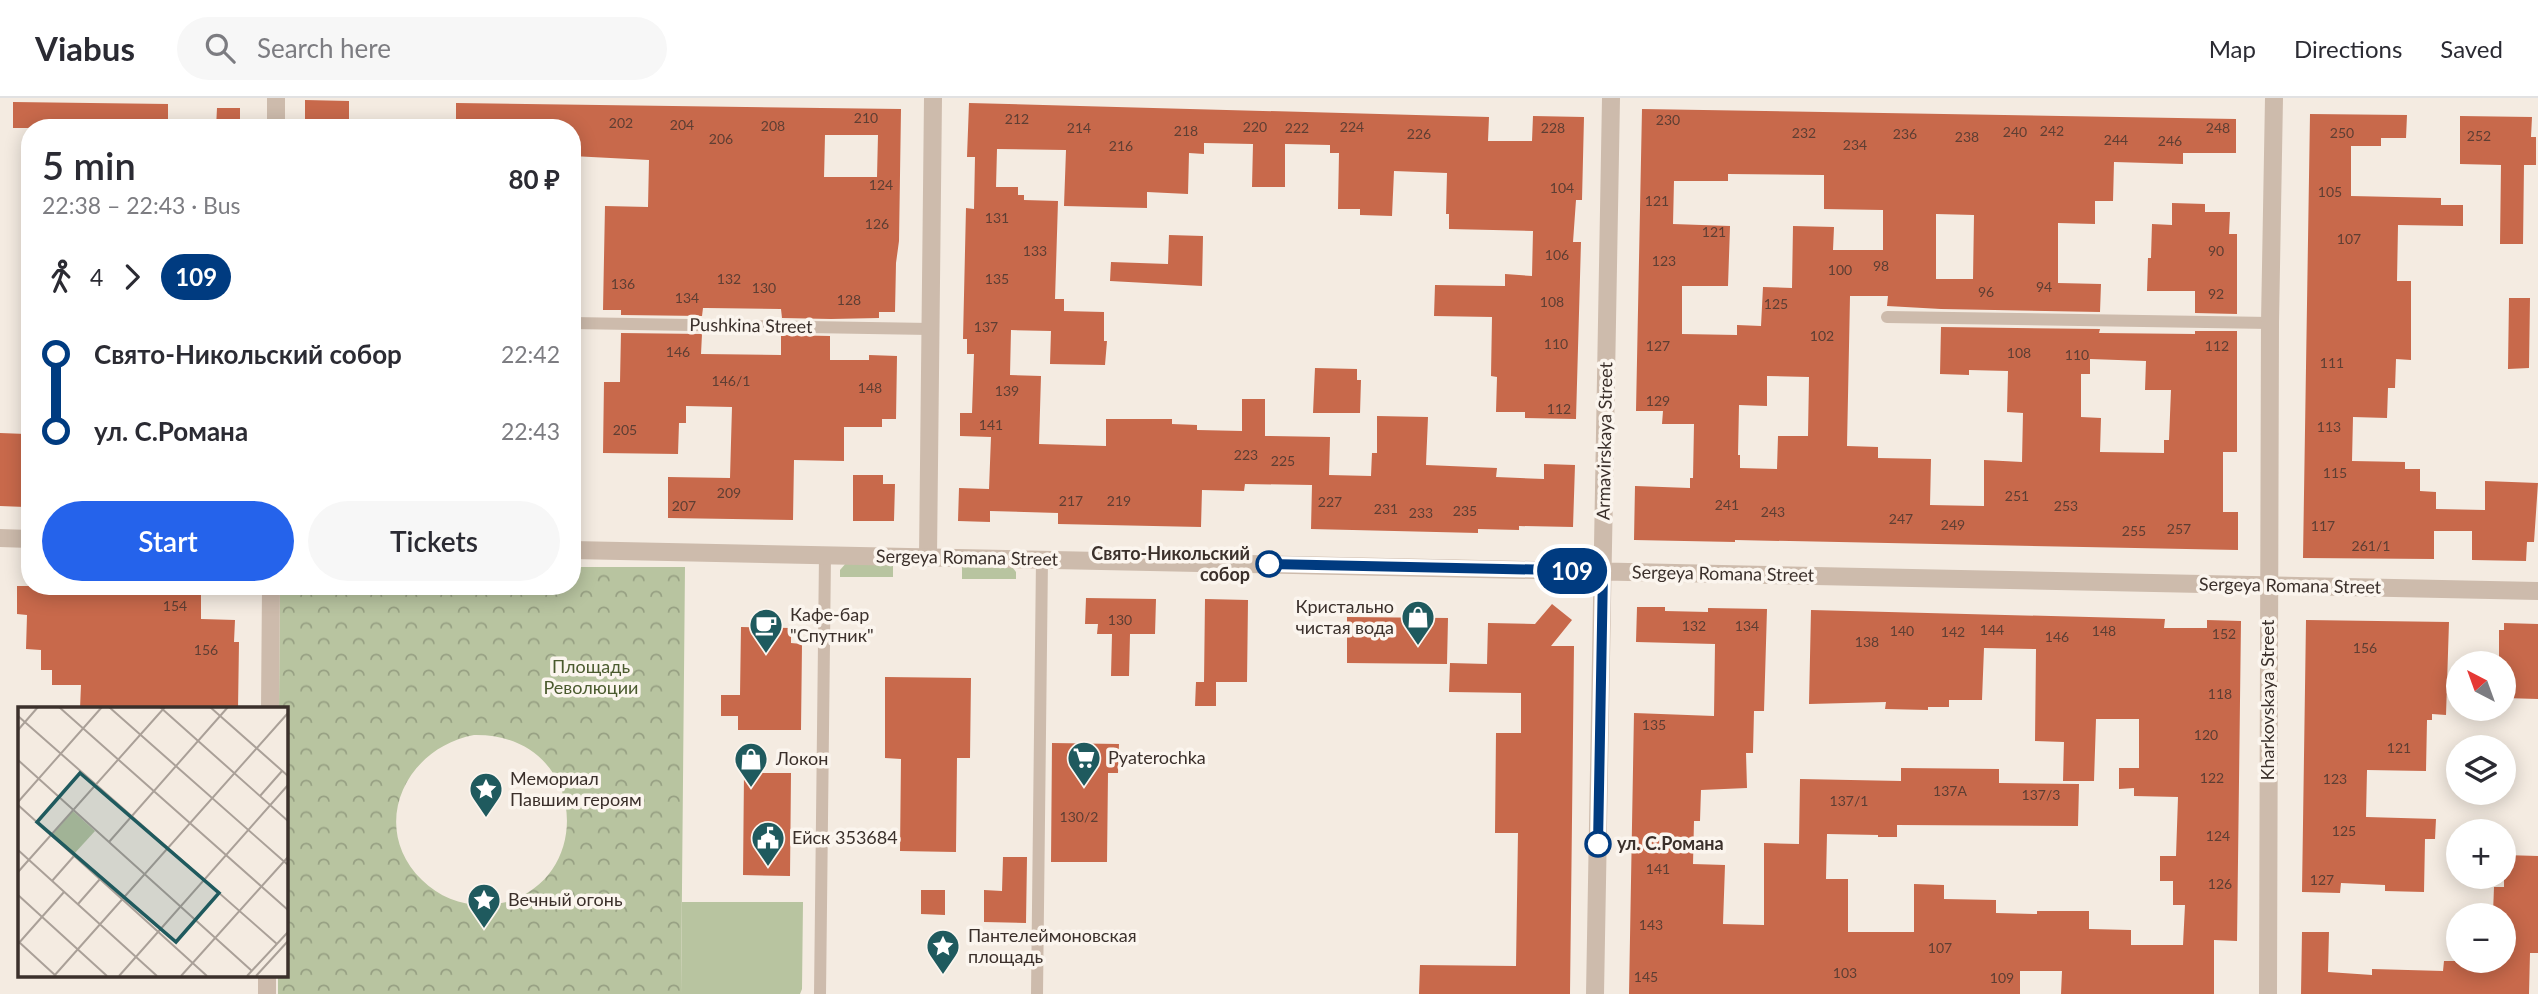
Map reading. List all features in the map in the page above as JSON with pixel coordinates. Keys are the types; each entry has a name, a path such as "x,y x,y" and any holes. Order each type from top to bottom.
{"street":[{"path":"276,98 276,119"},
{"path":"928,557 933,98"},
{"name":"Armavirskaya Street","path":"1595,994 1611,98"},
{"name":"Kharkovskaya Street","path":"2268,994 2270,323 2274,98"},
{"path":"0,538 21,539"},
{"name":"Sergeya Romana Street","path":"581,550 2538,591"},
{"path":"270,707 271,595"},
{"path":"267,976 267,994"}],"lane":[{"path":"1887,317 2270,323"},
{"name":"Pushkina Street","path":"581,323 930,329"},
{"path":"820,994 825,555"},
{"path":"1037,994 1042,559"}],"green space":[{"path":"847,562 893,563 893,577 840,577 840,570"},
{"path":"962,564 1013,568 1016,579 962,579"},
{"name":"Площадь Революции","path":"581,567 685,567 681,994 278,994 278,976 287,976 287,707 279,707 280,595 581,595","holes":["474,735 513,741 541,759 559,785 567,815 564,845 550,873 525,894 490,905 453,900 422,880 406,859 398,837 397,814 402,792 413,773 429,756 450,743"]},
{"path":"682,902 803,902 800,994 681,994"}],"building":[{"path":"305,100 349,101 349,119 305,119"},
{"path":"13,102 168,104 168,119 21,119 21,128 13,128"},
{"path":"456,103 901,109 895,312 879,312 879,318 831,319 782,318 781,309 703,308 702,316 621,315 621,310 603,310 605,206 648,207 649,160 581,156 581,119 456,119","holes":["825,135 878,135 877,177 824,177"]},
{"path":"969,103 1489,117 1488,141 1532,141 1533,116 1584,117 1582,200 1576,200 1573,242 1581,242 1576,419 1525,418 1525,412 1496,412 1497,377 1491,376 1492,317 1434,316 1435,285 1505,286 1505,274 1532,276 1533,231 1449,229 1449,214 1446,214 1447,173 1394,171 1392,216 1360,215 1360,209 1338,209 1339,153 1330,153 1330,145 1285,144 1285,187 1252,187 1253,144 1204,143 1204,154 1189,153 1188,194 1147,192 1147,208 1064,206 1066,150 997,149 996,187 1018,187 1018,195 1024,195 1024,200 1058,201 1055,299 1064,299 1064,311 1104,312 1104,341 1107,341 1105,365 1050,364 1051,331 1011,330 1010,375 1041,376 1039,444 1106,446 1106,419 1172,419 1172,424 1197,425 1197,430 1242,431 1242,399 1265,399 1265,436 1330,437 1329,475 1371,476 1372,453 1377,453 1377,416 1428,417 1426,465 1497,468 1496,477 1544,479 1544,464 1575,465 1573,527 1519,526 1519,530 1478,529 1478,533 1311,529 1312,485 1245,484 1244,491 1202,490 1201,527 1058,524 1058,513 990,511 990,522 958,521 959,488 989,489 991,437 960,436 960,413 972,413 974,354 967,354 967,339 963,339 966,208 974,209 975,157 967,157"},
{"path":"217,108 240,108 240,119 216,119"},
{"path":"1642,109 2236,119 2236,153 2183,153 2183,164 2114,162 2113,201 2095,201 2095,224 2058,223 2058,283 2101,284 2100,312 1887,306 1888,296 1850,296 1847,446 1878,447 1878,458 1931,459 1930,505 1984,506 1984,460 2022,462 2023,413 2007,412 2008,371 1969,370 1969,375 1940,374 1941,327 2100,329 2099,333 2195,334 2195,331 2237,331 2237,452 2223,452 2223,512 2238,512 2238,550 1634,540 1635,486 1690,488 1690,478 1693,478 1694,424 1662,424 1663,411 1636,411","holes":["1728,174 1824,175 1824,209 1883,210 1883,250 1833,250 1834,227 1793,226 1792,288 1763,287 1761,326 1737,325 1737,335 1682,334 1682,286 1728,286 1730,226 1673,224 1674,181 1728,181","1936,214 1974,215 1973,279 1936,279","2090,359 2146,361 2145,390 2171,390 2169,440 2164,440 2164,453 2100,452 2101,418 2081,417 2081,374 2090,374","1767,376 1809,377 1808,436 1778,436 1777,469 1740,468 1739,405 1767,406"]},
{"path":"2310,114 2407,115 2406,138 2381,138 2381,146 2351,146 2351,196 2441,198 2441,205 2463,205 2463,226 2398,225 2397,281 2411,281 2411,360 2396,359 2395,388 2388,388 2387,418 2353,417 2352,461 2405,462 2405,469 2420,469 2420,491 2436,492 2436,509 2485,510 2485,481 2538,483 2534,542 2527,542 2526,561 2472,560 2472,531 2434,531 2434,559 2303,558"},
{"path":"2460,116 2532,117 2531,137 2536,137 2536,165 2524,165 2523,244 2500,244 2501,165 2460,164"},
{"path":"2172,203 2205,204 2205,212 2230,212 2229,234 2237,234 2237,314 2195,313 2195,291 2147,291 2152,224 2172,225"},
{"path":"1169,235 1203,236 1202,286 1110,281 1111,262 1168,264"},
{"path":"2509,298 2530,298 2529,368 2508,369"},
{"path":"621,333 702,334 701,354 781,355 781,335 830,336 830,360 869,360 869,355 897,356 896,419 882,419 882,427 844,427 844,461 794,460 793,520 668,518 668,477 730,478 732,407 686,406 686,423 679,423 678,454 603,453 604,382 620,382"},
{"path":"1315,368 1357,369 1357,380 1361,380 1360,413 1313,413"},
{"path":"0,433 21,434 21,507 0,506"},
{"path":"853,475 883,475 883,484 895,484 894,521 853,521"},
{"path":"17,586 21,586 21,595 201,595 201,619 235,620 234,642 239,642 238,707 80,707 81,685 52,685 52,670 41,670 41,650 26,649 27,615 17,614"},
{"path":"1086,598 1156,599 1155,634 1130,634 1129,676 1111,676 1112,634 1097,634 1098,624 1085,624"},
{"path":"1205,599 1248,600 1247,682 1216,682 1216,706 1195,706 1196,682 1204,682"},
{"path":"1552,604 1572,620 1551,646 1574,646 1570,994 1419,994 1420,965 1516,966 1518,833 1495,833 1496,733 1521,733 1521,693 1449,692 1450,663 1487,664 1488,623 1535,624"},
{"path":"1637,607 1708,612 1708,608 1767,609 1764,711 1754,711 1753,753 1746,753 1747,788 1701,790 1700,821 1694,821 1693,864 1725,865 1723,924 1764,925 1764,843 1799,844 1800,779 1901,781 1901,768 1999,769 1999,783 2079,784 2078,826 1897,825 1897,837 1827,834 1826,879 1848,879 1848,932 1914,932 1914,884 1944,885 1944,899 1996,900 1996,913 2089,911 2089,929 2131,930 2131,945 2183,945 2185,905 2173,905 2173,881 2160,881 2160,856 2176,856 2178,797 2134,796 2134,788 2119,789 2119,768 2139,768 2139,719 2096,719 2094,781 2063,781 2064,742 2035,741 2036,649 1984,648 1982,700 1949,700 1949,707 1928,707 1928,710 1885,709 1886,702 1809,704 1811,610 2165,619 2164,628 2207,628 2207,620 2241,621 2237,941 2214,940 2214,994 2061,994 2062,971 2020,971 2020,994 1629,994 1634,713 1714,716 1715,644 1636,642"},
{"path":"1347,617 1448,618 1447,664 1347,663"},
{"path":"2306,620 2449,622 2446,715 2432,714 2432,720 2427,720 2426,771 2367,770 2366,817 2436,819 2435,839 2425,839 2424,892 2385,891 2385,885 2341,883 2340,893 2302,892"},
{"path":"2504,623 2538,624 2538,699 2516,698 2516,651 2499,651 2499,630 2504,630"},
{"path":"741,627 791,628 791,643 802,644 801,730 738,730 738,716 721,716 721,695 740,695"},
{"path":"885,677 971,678 970,758 957,758 956,852 900,851 901,759 885,758"},
{"path":"1052,743 1119,744 1118,773 1108,773 1107,862 1051,862"},
{"path":"744,773 791,773 790,876 743,875"},
{"path":"2516,855 2538,856 2538,953 2530,953 2529,994 2301,994 2302,932 2329,932 2328,972 2372,975 2372,969 2443,971 2446,961 2446,973 2516,973 2516,903 2493,903 2494,889 2516,889"},
{"path":"1003,857 1027,857 1026,923 984,922 984,890 1002,891"},
{"path":"921,890 945,890 945,915 921,914"}],"bus line":[{"name":"109","path":"1269,564 1603,571 1598,844"}],"place":[{"name":"Свято-Никольский собор","path":"1269,564"},
{"name":"Кристально чистая вода","path":"1418,647"},
{"name":"Кафе-бар \"Спутник\"","path":"766,655"},
{"name":"Pyaterochka","path":"1084,788"},
{"name":"Локон","path":"751,789"},
{"name":"Мемориал Павшим героям","path":"486,819"},
{"name":"ул. С.Романа","path":"1598,844"},
{"name":"Ейск 353684","path":"768,868"},
{"name":"Вечный огонь","path":"484,930"},
{"name":"Пантелеймоновская площадь","path":"943,976"}]}
